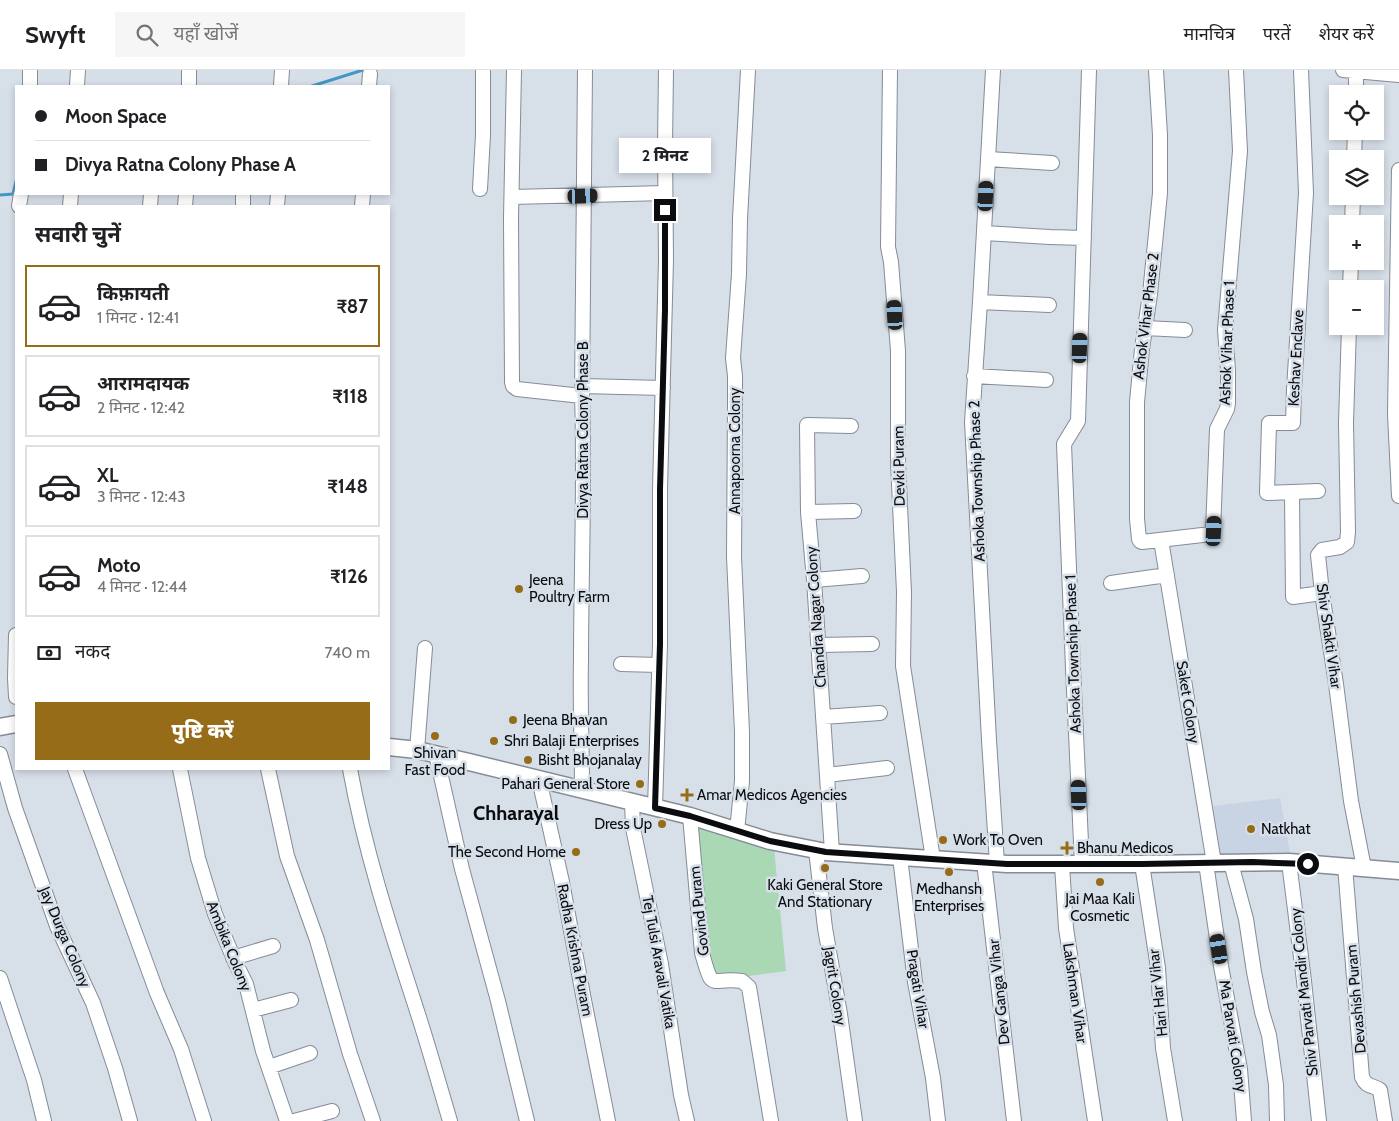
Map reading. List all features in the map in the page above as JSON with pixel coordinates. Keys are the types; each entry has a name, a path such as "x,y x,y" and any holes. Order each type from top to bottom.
{"main road":[{"path":"0,727 15,724"},
{"path":"390,747 436,754 690,816 770,841 832,852 991,863 1062,865 1289,862 1399,871"}],"street":[{"path":"30,70 30,85"},
{"path":"77,85 78,70"},
{"path":"189,70 190,85"},
{"path":"281,85 282,70"},
{"path":"480,189 483,135 483,70"},
{"path":"514,70 512,197 513,386 517,389 528,391 663,388"},
{"name":"Divya Ratna Colony Phase B","path":"582,790 582,391 585,70"},
{"path":"655,808 666,260 666,70"},
{"name":"Annapoorna Colony","path":"738,831 742,781 742,732 734,557 736,405 733,358 739,274 748,70"},
{"name":"Devki Puram","path":"890,70 888,247 891,262 898,351 898,462 904,592 903,666 932,859"},
{"name":"Ashoka Township Phase 2","path":"991,863 983,623 972,422 993,70"},
{"path":"984,233 1084,238 1089,70"},
{"name":"Ashok Vihar Phase 2","path":"1156,70 1160,135 1160,193 1137,402 1137,519 1140,541 1161,540"},
{"name":"Ashok Vihar Phase 1","path":"1161,540 1211,534 1214,531 1218,429 1228,403 1225,330 1240,151 1236,70"},
{"name":"Keshav Enclave","path":"1292,492 1267,493 1268,423 1294,423 1294,390 1306,193 1301,70"},
{"path":"1354,85 1350,71 1385,72 1399,75"},
{"path":"988,159 1052,162"},
{"path":"1399,170 1395,414 1399,496"},
{"path":"512,197 665,193"},
{"name":"Ashoka Township Phase 1","path":"1082,864 1064,444 1078,421 1084,238"},
{"path":"980,302 1049,305"},
{"path":"1145,328 1185,330"},
{"name":"Shiv Shakti Vihar","path":"1349,335 1346,422 1347,542 1340,547 1322,550 1318,555 1351,801 1364,868"},
{"path":"974,376 1046,380"},
{"name":"Chandra Nagar Colony","path":"832,852 819,645 808,512 807,425 851,426"},
{"path":"1318,491 1292,492 1292,595 1294,597 1322,592"},
{"path":"808,512 854,511"},
{"name":"Saket Colony","path":"1161,540 1210,863"},
{"path":"1111,583 1167,575"},
{"path":"814,580 862,576"},
{"path":"819,645 872,644"},
{"path":"418,750 425,648"},
{"path":"621,664 659,665"},
{"path":"823,717 880,713"},
{"name":"Jay Durga Colony","path":"0,754 15,808 57,926 93,1003 115,1068 130,1121"},
{"path":"436,754 462,869 498,1001 527,1121"},
{"path":"827,775 887,768"},
{"path":"76,770 144,958 181,1049 204,1121"},
{"name":"Ambika Colony","path":"180,770 198,858 215,914 246,984 269,1067 287,1121"},
{"path":"268,770 287,856 317,940 350,1054 372,1121"},
{"path":"350,770 357,809 387,918 418,1012 450,1121"},
{"name":"Radha Krishna Puram","path":"538,779 562,882 608,1121"},
{"name":"Tej Tulsi Aravali Vatika","path":"632,802 633,828 661,964 681,1095 687,1121"},
{"name":"Govind Puram","path":"690,816 702,953 710,979 715,982 742,981 749,987 771,1121"},
{"name":"Jagrit Colony","path":"816,850 825,928 840,1014 855,1121"},
{"name":"Pragati Vihar","path":"900,857 915,982 933,1078 938,1121"},
{"name":"Shiv Parvati Mandir Colony","path":"1289,862 1319,1121"},
{"name":"Dev Ganga Vihar","path":"991,863 1014,1121"},
{"name":"Ma Parvati Colony","path":"1210,863 1221,966 1240,1068 1244,1121"},
{"path":"1231,863 1246,919 1254,972 1269,1035 1276,1085 1277,1121"},
{"name":"Hari Har Vihar","path":"1142,864 1158,968 1163,1048 1175,1121"},
{"name":"Lakshman Vihar","path":"1062,865 1066,928 1095,1121"},
{"name":"Devashish Puram","path":"1345,866 1362,1077 1369,1086 1380,1090 1386,1121"},
{"path":"233,958 273,946"},
{"path":"0,978 34,1080 44,1121"},
{"path":"253,1010 291,1000"},
{"path":"269,1067 310,1054"},
{"path":"294,1121 332,1110"}],"shaded area":[{"name":"Natkhat","path":"1280,798 1290,852 1218,855 1213,806"}],"green space":[{"path":"695,825 774,848 786,971 749,976 712,977 703,930"}],"waterway":[{"path":"315,85 363,70"},
{"path":"0,195 13,194 15,185"}],"place":[{"name":"Jeena Poultry Farm","path":"519,589"},
{"name":"Jeena Bhavan","path":"513,720"},
{"name":"Shivan Fast Food","path":"435,736"},
{"name":"Shri Balaji Enterprises","path":"494,741"},
{"name":"Bisht Bhojanalay","path":"528,760"},
{"name":"Pahari General Store","path":"640,784"},
{"name":"Amar Medicos Agencies","path":"687,795"},
{"name":"Dress Up","path":"662,824"},
{"name":"Natkhat","path":"1251,829"},
{"name":"Work To Oven","path":"943,840"},
{"name":"Bhanu Medicos","path":"1067,848"},
{"name":"The Second Home","path":"576,852"},
{"name":"Kaki General Store And Stationary","path":"825,868"},
{"name":"Medhansh Enterprises","path":"949,872"},
{"name":"Jai Maa Kali Cosmetic","path":"1100,882"}],"district":[{"name":"Chharayal","path":"516,813"}],"route":[{"path":"665,210 666,260 660,489 660,644 655,808 690,816 770,841 826,852 1007,864 1289,862 1308,864"}]}
